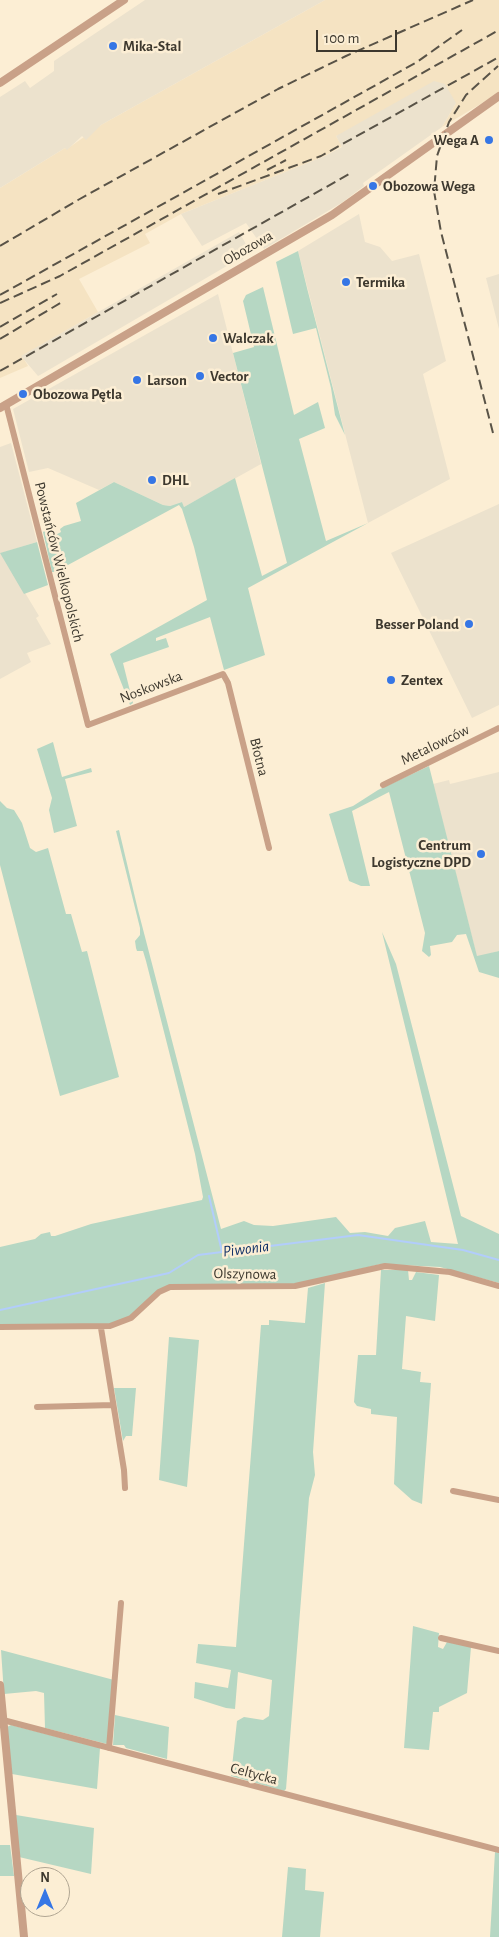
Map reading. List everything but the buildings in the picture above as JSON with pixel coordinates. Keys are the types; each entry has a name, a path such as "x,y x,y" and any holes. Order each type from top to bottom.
{"street":[{"path":"0,83 124,0"},
{"name":"Obozowa","path":"3,406 332,215 499,96"},
{"name":"Powstańców Wielkopolskich","path":"3,406 88,725"},
{"name":"Noskowska","path":"88,725 222,674"},
{"name":"Błotna","path":"222,674 228,683 269,848"},
{"name":"Metalowców","path":"383,785 499,728"},
{"name":"Olszynowa","path":"0,1327 101,1328 125,1322 159,1292 176,1286 295,1286 371,1268 391,1266 450,1272 499,1286"},
{"path":"101,1328 125,1488"},
{"path":"37,1408 113,1405"},
{"path":"453,1492 499,1500"},
{"path":"109,1748 121,1603"},
{"path":"442,1638 499,1651"},
{"path":"0,1685 24,1937"},
{"name":"Celtycka","path":"3,1720 499,1850"}],"shaded area":[{"path":"145,0 325,0 101,125 86,140 82,136 67,150 65,148 0,188 0,97 25,81 30,88 54,71 54,61"},
{"path":"325,0 499,0 499,93 442,127 456,103 336,136 342,146 325,156 181,214 145,234 150,243 79,279 98,312 22,356 28,366 0,378 0,188 65,148 67,149 101,125"},
{"path":"434,81 445,84 456,103 442,127 363,183 364,186 343,202 264,249 246,223 202,246 181,214 325,156 342,147 336,136"},
{"path":"359,214 365,242 380,247 392,261 419,254 446,361 423,374 450,479 368,523 298,251"},
{"path":"239,232 250,251 241,261 237,260 38,376 21,356"},
{"path":"499,274 499,329 486,278"},
{"path":"218,294 261,464 184,507 182,502 170,506 163,505 114,482 99,490 48,468 29,472 13,409"},
{"path":"11,443 37,542 1,553 39,616 36,618 51,644 27,653 31,662 0,679 0,447"},
{"name":"Besser Poland","path":"499,504 499,705 472,718 391,553"},
{"path":"499,772 499,951 477,957 433,784 449,780 450,784"}],"green space":[{"path":"298,251 345,435 335,415 331,388 316,328 293,334 276,262"},
{"path":"263,287 294,415 318,402 325,428 299,439 326,541 368,523 248,588 265,655 224,670 210,617 156,638 156,641 166,638 169,647 123,663 133,703 130,705 110,654 207,600 194,547 182,509 179,505 55,572 52,572 43,532 47,529 50,538 61,532 60,529 64,526 81,521 76,503 114,482 163,505 170,506 182,502 184,507 235,478 262,576 287,563 233,353 254,347 243,301 246,295"},
{"path":"37,542 48,585 24,594 0,553"},
{"path":"53,742 62,777 91,768 92,772 65,779 77,826 54,833 49,810 52,798 37,749"},
{"path":"429,766 477,956 499,951 499,978 479,972 466,934 457,935 452,942 430,946 431,955 429,957 422,951 425,933 389,792 352,811 370,886 361,886 349,881 329,814 353,806 378,790"},
{"path":"0,801 7,808 14,810 22,823 30,848 36,852 48,848 66,914 71,914 82,952 87,951 119,1077 60,1096 0,865"},
{"path":"119,830 221,1229 244,1221 254,1225 273,1226 336,1217 350,1233 365,1232 388,1236 395,1228 425,1221 431,1242 458,1244 382,932 396,964 461,1216 499,1234 499,1283 440,1267 381,1264 297,1284 172,1284 130,1316 109,1324 0,1324 0,1247 35,1239 41,1234 50,1232 51,1236 55,1236 91,1224 202,1200 203,1197 195,1154 146,961 143,951 137,951 136,948 135,941 140,935 140,928 116,831"},
{"path":"381,1270 408,1270 409,1280 412,1280 416,1272 439,1275 435,1321 406,1316 402,1369 421,1372 420,1382 431,1383 422,1504 412,1500 394,1484 397,1417 371,1414 371,1409 357,1406 354,1402 358,1355 376,1355"},
{"path":"325,1283 313,1452 315,1475 309,1498 286,1789 284,1791 231,1776 237,1721 244,1717 263,1720 269,1716 272,1680 238,1672 235,1709 226,1708 194,1698 195,1682 228,1688 231,1670 196,1663 198,1644 236,1647 261,1325 269,1325 269,1320 305,1323 308,1288"},
{"path":"169,1337 199,1340 187,1487 159,1480"},
{"path":"114,1388 136,1388 132,1436 126,1436 123,1441"},
{"path":"413,1626 439,1633 438,1647 443,1649 447,1642 471,1647 467,1693 439,1707 439,1712 433,1712 429,1750 404,1748"},
{"path":"1,1650 114,1680 107,1744 45,1728 44,1693 36,1691 4,1694"},
{"path":"115,1715 169,1727 167,1759 126,1748 124,1745 113,1745"},
{"path":"11,1725 100,1748 97,1789 12,1774 7,1727"},
{"path":"16,1815 94,1828 91,1874 70,1869 70,1867 61,1867 19,1857"},
{"path":"0,1845 10,1845 14,1876 0,1876"},
{"path":"495,1852 499,1853 499,1937 490,1937"},
{"path":"288,1867 306,1869 305,1890 324,1892 320,1937 282,1937"}],"waterway":[{"path":"209,1196 222,1252"},
{"name":"Piwonia","path":"0,1310 169,1273 198,1255 358,1235 463,1250 499,1260"}],"railway":[{"path":"0,246 78,200 278,89 346,56 473,0"},
{"path":"0,295 417,62 462,30"},
{"path":"0,303 60,276 499,30"},
{"path":"218,194 321,156 499,57"},
{"path":"493,433 441,232 434,191 437,156 449,122 466,95 498,66"},
{"path":"267,170 286,160"},
{"path":"0,371 351,173"},
{"path":"0,327 57,294"},
{"path":"0,339 62,302"}],"place":[{"name":"Mika-Stal","path":"113,46"},
{"name":"Wega A","path":"489,140"},
{"name":"Obozowa Wega","path":"373,186"},
{"name":"Termika","path":"346,282"},
{"name":"Walczak","path":"213,338"},
{"name":"Vector","path":"200,376"},
{"name":"Larson","path":"137,380"},
{"name":"Obozowa Pętla","path":"23,394"},
{"name":"DHL","path":"152,480"},
{"name":"Besser Poland","path":"469,624"},
{"name":"Zentex","path":"391,680"},
{"name":"Centrum Logistyczne DPD","path":"481,854"}]}
